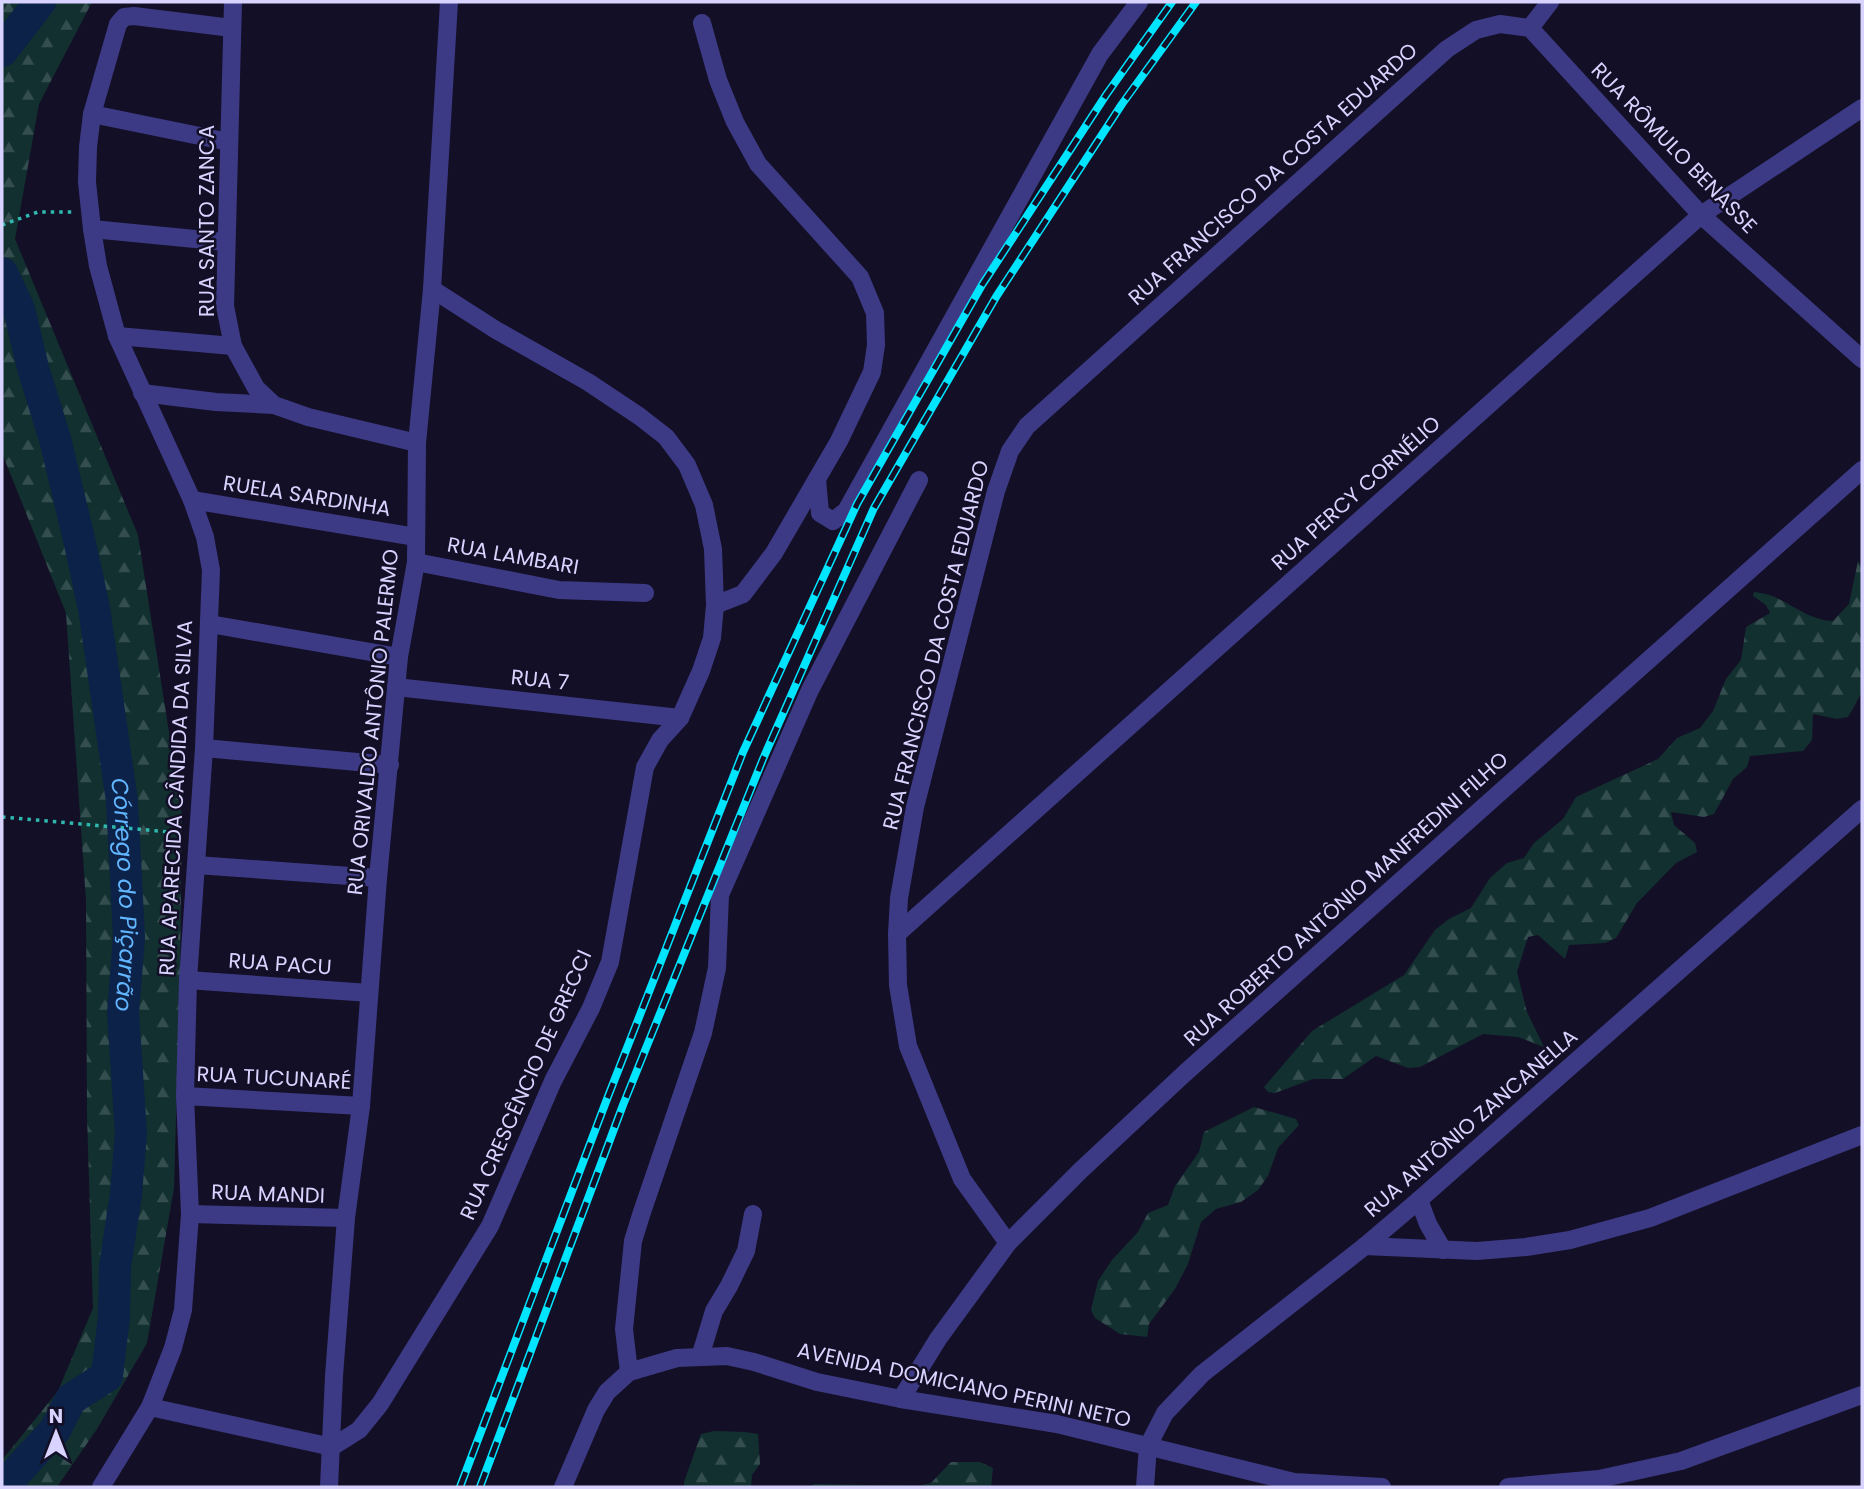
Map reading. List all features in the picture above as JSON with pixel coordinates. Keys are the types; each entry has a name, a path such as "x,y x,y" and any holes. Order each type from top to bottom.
{"street":[{"name":"RUA SANTO ZANCA","path":"233,2 225,306 233,345 256,388 274,405 308,417 417,443"},
{"name":"RUA ORIVALDO ANTÔNIO PALERMO","path":"329,1487 346,1218 361,1106 378,878 399,657 416,562 417,443 432,289 449,2"},
{"path":"817,479 820,513 834,521 846,511 1100,54 1139,2"},
{"path":"1530,28 1550,2"},
{"name":"RUA APARECIDA CÂNDIDA DA SILVA","path":"101,1487 150,1407 173,1348 183,1310 190,1214 185,1096 188,980 204,748 211,570 205,537 192,500 117,336 98,266 91,220 88,147 92,114 118,24 124,17 232,28"},
{"path":"702,23 718,80 735,122 758,164 860,277 875,313 876,345 872,372 839,442 774,553 743,594 715,605"},
{"name":"RUA FRANCISCO DA COSTA EDUARDO","path":"1008,1243 962,1179 908,1046 898,985 897,934 899,898 915,807 996,491 1010,452 1027,426 1447,50 1476,30 1500,24 1530,28"},
{"name":"RUA RÔMULO BENASSE","path":"1530,28 1701,215 1862,359"},
{"name":"RUA PERCY CORNÉLIO","path":"897,934 1701,215 1862,108"},
{"path":"92,114 229,142"},
{"path":"91,220 226,242"},
{"name":"RUA CRESCÊNCIO DE GRECCI","path":"332,1447 359,1430 380,1404 490,1226 553,1082 591,1008 610,962 645,767 660,740 680,718 701,671 712,638 715,605 713,549 704,505 687,465 666,438 639,416 588,382 496,330 432,289"},
{"path":"117,336 233,345"},
{"path":"142,393 216,402 274,405"},
{"name":"RUA ROBERTO ANTÔNIO MANFREDINI FILHO","path":"901,1399 938,1339 1008,1243 1080,1171 1185,1073 1862,470"},
{"path":"629,1372 624,1329 633,1241 704,1033 717,968 720,895 810,690 919,480"},
{"name":"RUELA SARDINHA","path":"192,500 416,537"},
{"name":"RUA LAMBARI","path":"416,562 559,590 645,593"},
{"path":"210,624 399,657"},
{"name":"RUA 7","path":"396,687 680,718"},
{"path":"204,748 390,765"},
{"name":"RUA ANTÔNIO ZANCANELLA","path":"1145,1487 1148,1446 1166,1413 1202,1374 1419,1200 1862,809"},
{"path":"196,865 378,878"},
{"name":"RUA PACU","path":"188,980 369,993"},
{"name":"RUA TUCUNARÉ","path":"185,1096 361,1106"},
{"path":"1364,1246 1477,1251 1570,1240 1650,1217 1862,1135"},
{"path":"1419,1200 1428,1224 1443,1250"},
{"name":"RUA MANDI","path":"190,1214 346,1218"},
{"path":"700,1357 714,1311 746,1251 753,1214"},
{"name":"AVENIDA DOMICIANO PERINI NETO","path":"563,1487 596,1410 607,1392 629,1372 677,1358 727,1356 817,1382 901,1399 1056,1424 1294,1482 1382,1487"},
{"path":"1508,1487 1599,1479 1681,1461 1862,1395"},
{"path":"150,1407 332,1447"}],"path":[{"path":"2,225 38,212 91,220"},
{"path":"2,817 198,834"}],"green space":[{"path":"2,2 92,2 39,104 15,239 138,535 182,815 174,1188 147,1343 97,1429 57,1487 2,1487 2,1460 58,1391 93,1308 87,1116 86,901 66,613 2,453"},
{"path":"1858,561 1862,567 1862,692 1848,717 1837,719 1813,714 1812,740 1803,751 1750,756 1747,767 1733,779 1714,814 1704,817 1671,812 1674,825 1695,843 1697,852 1676,863 1637,903 1616,938 1605,943 1569,945 1565,959 1538,935 1528,937 1517,972 1527,1012 1544,1047 1518,1037 1483,1034 1420,1067 1408,1068 1376,1056 1343,1079 1313,1079 1275,1093 1268,1092 1264,1087 1312,1031 1404,975 1435,930 1471,908 1490,878 1507,863 1524,858 1534,843 1563,819 1576,797 1658,759 1677,738 1700,728 1713,711 1726,679 1741,660 1746,627 1770,613 1766,605 1753,596 1754,592 1775,597 1822,620 1833,621 1849,604"},
{"path":"1254,1107 1296,1119 1299,1125 1278,1148 1268,1176 1258,1190 1241,1202 1216,1209 1201,1222 1188,1264 1175,1289 1149,1324 1147,1337 1120,1334 1095,1318 1091,1310 1098,1281 1112,1260 1138,1232 1148,1213 1168,1205 1175,1186 1199,1152 1204,1132"},
{"path":"714,1431 758,1434 760,1464 752,1475 751,1487 684,1487 701,1434"},
{"path":"951,1462 980,1462 993,1468 991,1487 810,1487 814,1484 918,1486 931,1483"}],"waterway":[{"name":"Córrego do Piçarrão","path":"2,51 40,2"},
{"name":"Córrego do Piçarrão","path":"2,273 19,309 33,368 55,439 94,608 122,801 129,937 123,1013 131,1133 126,1194 115,1267 114,1317 107,1376 71,1399 55,1430 3,1487"}],"railway":[{"path":"460,1487 607,1099 743,752 857,504 982,285 1106,95 1172,2"},
{"path":"480,1487 623,1105 763,759 874,508 996,297 1122,104 1196,2"}]}
